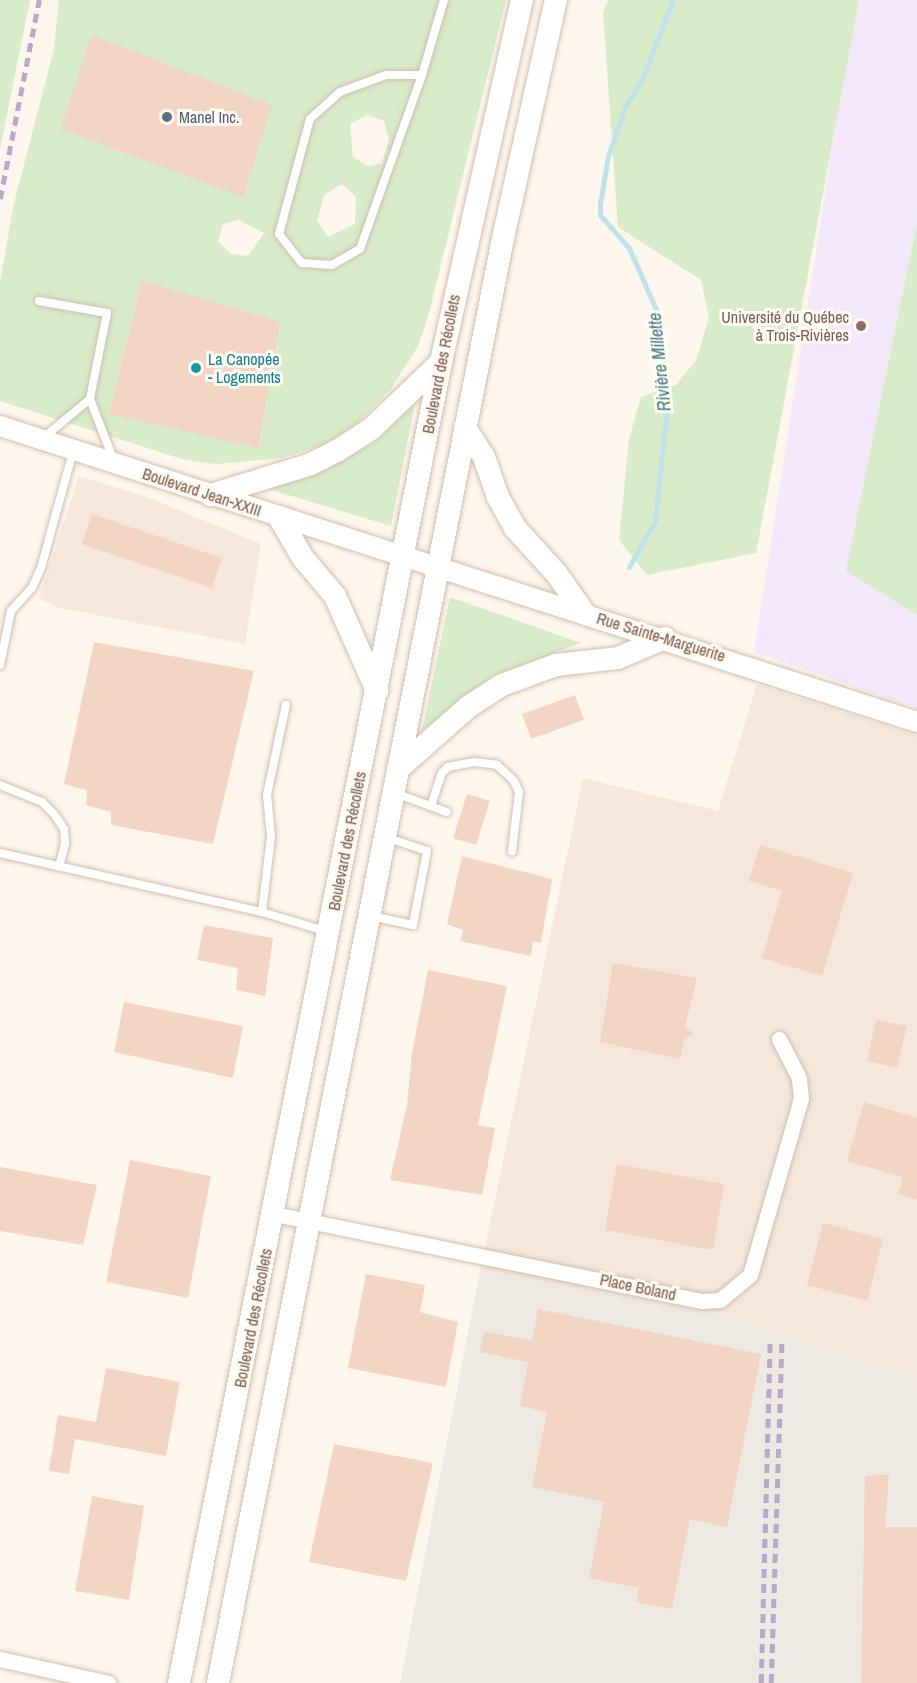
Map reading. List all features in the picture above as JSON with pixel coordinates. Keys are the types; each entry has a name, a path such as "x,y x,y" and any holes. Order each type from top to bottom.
{"main road":[{"name":"Boulevard des Récollets","path":"179,1683 274,1214 441,362 522,0"},
{"path":"218,1683 465,428 556,0"},
{"path":"211,495 311,464 337,451 371,429 441,362"},
{"path":"465,428 484,457 498,497 515,528 556,573 584,613"},
{"path":"279,517 303,558 335,596 377,691"},
{"path":"398,769 468,707 502,685 544,668 618,658 665,638"}],"street":[{"name":"Boulevard Jean-XXIII","path":"0,426 404,557"},
{"name":"Rue Sainte-Marguerite","path":"404,557 665,638 917,722"},
{"name":"Place Boland","path":"274,1214 702,1301 720,1300 750,1275 801,1098 799,1078 779,1039"},
{"path":"0,1659 108,1683"}],"lane":[{"path":"422,75 386,75 340,92 310,119 279,234 302,263 332,265 360,249 422,75 444,0"},
{"path":"39,301 107,313 90,399 115,463"},
{"path":"42,439 90,399"},
{"path":"0,665 11,611 32,588 40,568 74,450"},
{"path":"262,912 271,836 267,795 286,705"},
{"path":"431,806 445,769 474,762 496,765 514,781 520,796 512,852"},
{"path":"0,785 42,802 54,814 64,829 65,844 58,866"},
{"path":"393,793 447,812"},
{"path":"369,916 413,925 427,851 384,837"},
{"path":"0,853 262,912 329,932"}],"shaded area":[{"name":"Université du Québec à Trois-Rivières","path":"855,0 917,0 917,708 754,652"},
{"path":"79,476 147,497 261,544 245,644 56,607 39,598"},
{"path":"757,684 917,736 917,1378 705,1309 480,1271 583,778 718,811"},
{"path":"480,1271 705,1309 917,1378 917,1683 400,1683"}],"green space":[{"path":"0,0 30,0 0,149"},
{"path":"59,0 506,0 428,317 418,346 391,389 357,424 326,444 281,458 217,464 185,460 0,401 0,283 14,203 54,49","holes":["367,115 384,121 389,140 382,163 368,166 353,157 350,124","342,184 356,197 355,224 328,237 317,220 325,194","239,220 264,233 248,256 231,254 218,241 223,224"]},
{"path":"608,0 859,0 756,553 647,575 619,540 629,439 641,397 676,385 696,360 709,318 701,280 618,227 603,12"},
{"path":"917,223 917,615 846,571"},
{"path":"415,404 391,526 265,488 319,473 375,442"},
{"path":"450,597 581,643 492,676 422,731"}],"building":[{"name":"Manel Inc.","path":"91,35 272,105 243,197 61,129"},
{"name":"La Canopée - Logements","path":"142,281 280,322 258,448 109,414"},
{"path":"92,514 222,558 212,588 82,544"},
{"path":"94,642 254,671 213,844 111,825 111,812 86,805 87,790 64,784"},
{"path":"575,695 584,720 531,739 522,714"},
{"path":"467,794 490,801 476,845 453,838"},
{"path":"760,845 853,873 822,976 762,958 782,891 749,881"},
{"path":"462,856 552,879 541,943 533,941 531,956 460,941 463,930 447,924"},
{"path":"204,925 273,938 265,996 236,990 238,968 197,960"},
{"path":"613,963 697,978 685,1027 693,1033 684,1040 680,1059 600,1042"},
{"path":"428,970 507,986 478,1125 495,1128 482,1195 390,1180 407,1105 412,1053"},
{"path":"124,1002 243,1026 233,1078 114,1052"},
{"path":"876,1020 907,1026 897,1068 867,1061"},
{"path":"864,1102 917,1118 917,1200 898,1194 903,1177 847,1161"},
{"path":"130,1160 211,1176 188,1298 106,1282"},
{"path":"617,1164 724,1184 713,1250 605,1230"},
{"path":"0,1167 97,1185 83,1245 0,1231"},
{"path":"823,1223 883,1239 867,1301 807,1285"},
{"path":"366,1274 425,1285 420,1312 458,1322 446,1387 348,1368"},
{"path":"538,1309 761,1354 727,1527 690,1519 672,1609 636,1602 639,1588 589,1578 604,1502 532,1487 547,1412 520,1406 528,1362 480,1352 484,1331 532,1341"},
{"path":"106,1368 180,1382 166,1456 75,1439 69,1474 49,1471 58,1415 96,1422"},
{"path":"334,1444 433,1463 406,1581 309,1562"},
{"path":"889,1474 885,1527 917,1527 917,1683 861,1683 865,1476"},
{"path":"92,1496 144,1506 129,1600 75,1591"}],"waterway":[{"name":"Rivière Millette","path":"629,567 655,521 666,418 659,316 629,248 600,215 600,204 608,156 625,107 643,77 673,0"}],"railway":[{"path":"0,199 39,0"},
{"path":"761,1683 770,1340"},
{"path":"771,1683 782,1342"}],"place":[{"name":"Manel Inc.","path":"167,117"},
{"name":"Université du Québec à Trois-Rivières","path":"861,326"},
{"name":"La Canopée - Logements","path":"196,368"}]}
